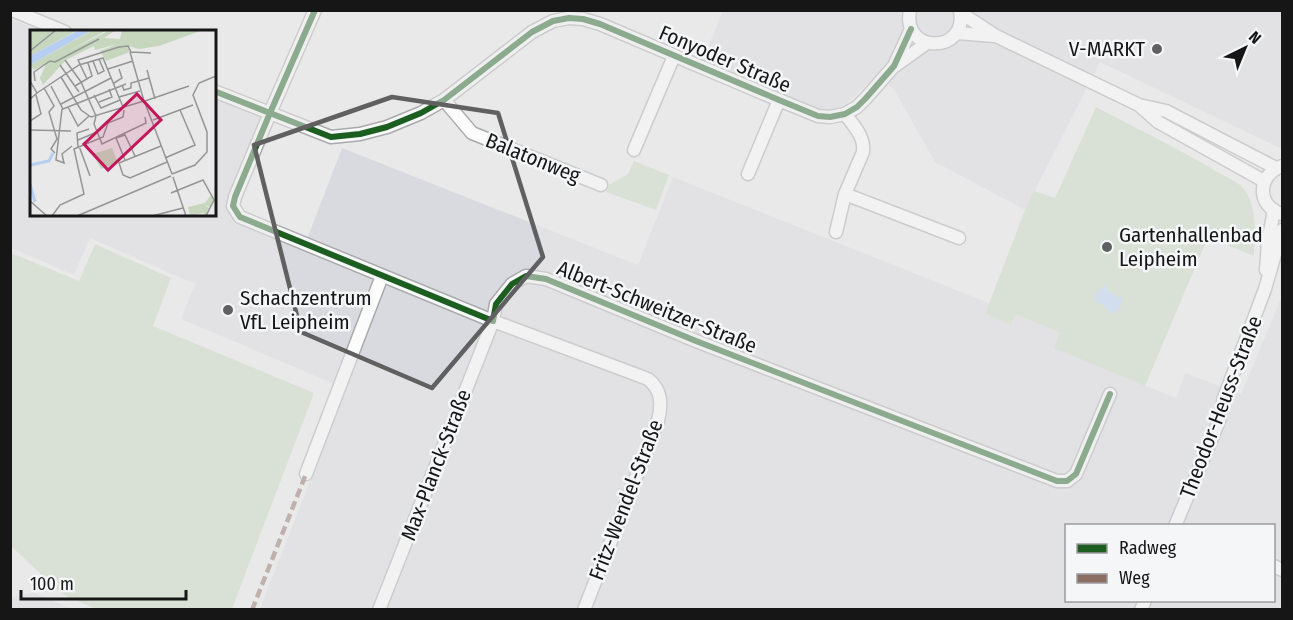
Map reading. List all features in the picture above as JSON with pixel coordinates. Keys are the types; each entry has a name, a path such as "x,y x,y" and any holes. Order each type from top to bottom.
{"street":[{"path":"12,10 60,30"},
{"path":"315,10 233,206 240,217 493,321"},
{"path":"910,10 911,29 927,44"},
{"path":"836,232 845,194 863,146 862,140 846,114 857,107 894,66 927,44 950,40 957,33 961,24 961,12"},
{"path":"961,12 996,36 1139,105 1166,111 1279,167 1267,176 1263,187 1264,198 1270,207 1278,212"},
{"name":"Fonyoder Straße","path":"216,92 331,136 360,134 387,127 421,113 444,100 532,32 553,21 569,18 584,19 600,24 818,116 830,117 846,114"},
{"path":"894,66 911,29"},
{"path":"957,33 996,36"},
{"path":"634,150 674,56"},
{"name":"Balatonweg","path":"444,100 472,133 601,185"},
{"path":"748,174 779,100"},
{"path":"1139,105 1158,122 1264,182"},
{"path":"845,194 959,238"},
{"name":"Theodor-Heuss-Straße","path":"1266,289 1268,242 1278,212"},
{"name":"Theodor-Heuss-Straße","path":"1175,524 1219,421 1224,398 1266,289 1282,230"},
{"path":"306,474 382,276"},
{"name":"Albert-Schweitzer-Straße","path":"493,321 496,304 512,284 526,276 546,279 696,341 1057,481 1066,482 1076,474 1110,394"},
{"name":"Max-Planck-Straße","path":"379,609 493,321"},
{"name":"Fritz-Wendel-Straße","path":"493,321 648,379 655,384 660,393 662,407 658,421 584,609"}],"highlighted area":[{"path":"392,97 498,113 543,257 432,388 301,332 254,145"}],"shaded area":[{"path":"723,11 1282,11 1282,149 1100,62 1025,210 935,162 894,90 877,75 842,108 826,111 702,61"},
{"path":"10,19 39,30 30,30 30,216 216,216 216,99 261,117 225,205 307,239 342,148 638,265 673,177 989,303 985,314 1011,325 1016,314 1061,333 1055,348 1176,398 1185,373 1241,394 1282,296 1282,609 260,609 346,389 181,319 195,284 90,238 74,275 11,248"},
{"path":"33,592 72,609 11,609 11,598"}],"green space":[{"name":"Gartenhallenbad Leipheim","path":"1096,107 1237,183 1250,199 1254,215 1254,256 1208,237 1145,386 1054,348 1060,333 1016,314 1011,325 985,314 1034,191 1055,198"},
{"path":"634,161 669,175 656,210 606,192 609,185 628,174"},
{"path":"95,244 171,278 153,326 314,393 232,609 96,609 62,594 11,546 11,253 79,281"}],"water":[{"path":"1107,286 1107,290 1117,297 1122,298 1120,309 1111,314 1104,306 1094,301 1097,292"}],"marked path":[{"path":"252,610 306,474"}],"cycle path":[{"path":"315,10 235,197 233,206 240,217 493,321 496,304 512,284 526,276 546,279 696,341 1057,481 1067,481 1076,474 1110,394"},
{"path":"216,92 331,137 360,134 387,127 421,113 444,100 532,32 553,21 569,18 600,24 818,116 830,117 845,114 866,98 894,66 911,29"}],"place":[{"name":"V-MARKT","path":"1157,49"},
{"name":"Gartenhallenbad Leipheim","path":"1107,247"},
{"name":"Schachzentrum VfL Leipheim","path":"228,310"}]}
